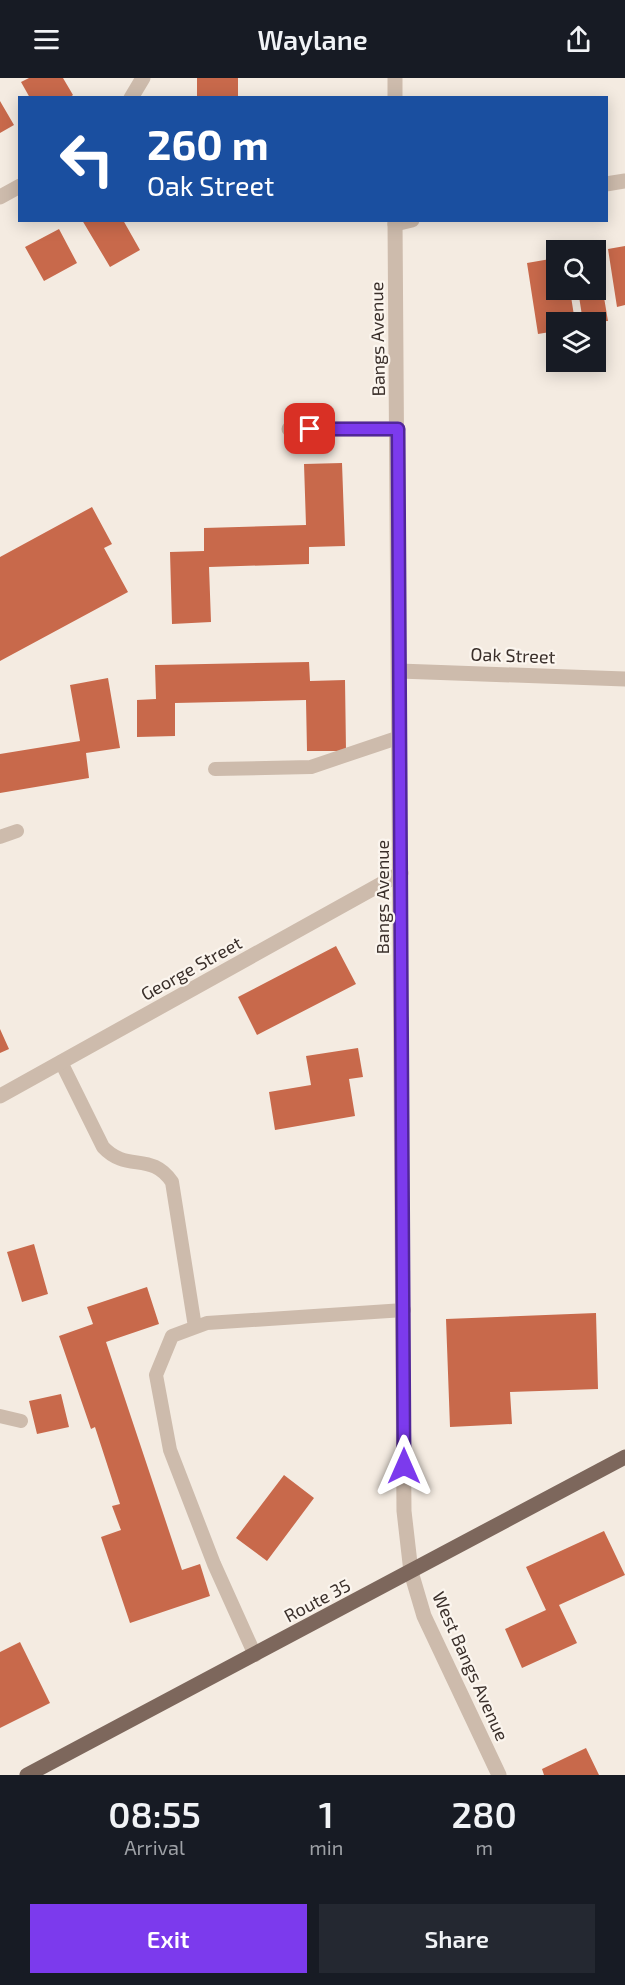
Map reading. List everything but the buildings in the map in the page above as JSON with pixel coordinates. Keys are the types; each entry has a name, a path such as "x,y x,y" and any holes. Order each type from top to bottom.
{"main road":[{"name":"Route 35","path":"27,1775 625,1457"}],"street":[{"path":"132,96 142,78"},
{"path":"395,78 395,96"},
{"path":"608,184 625,181"},
{"path":"0,197 18,187"},
{"name":"Bangs Avenue","path":"395,222 404,1511 411,1572"},
{"path":"289,429 398,429"},
{"name":"Oak Street","path":"399,671 625,679"},
{"name":"George Street","path":"0,1096 401,873"},
{"name":"West Bangs Avenue","path":"411,1572 424,1616 499,1775"}],"lane":[{"path":"215,770 311,767 400,737"},
{"path":"0,837 17,831"},
{"path":"61,1062 104,1146 112,1156 133,1163 152,1164 164,1170 172,1182 195,1327"},
{"path":"255,1655 214,1564 170,1450 156,1375 172,1336 207,1323 404,1310"},
{"path":"0,1416 21,1422"}],"route":[{"path":"310,429 398,429 404,1466"}]}
